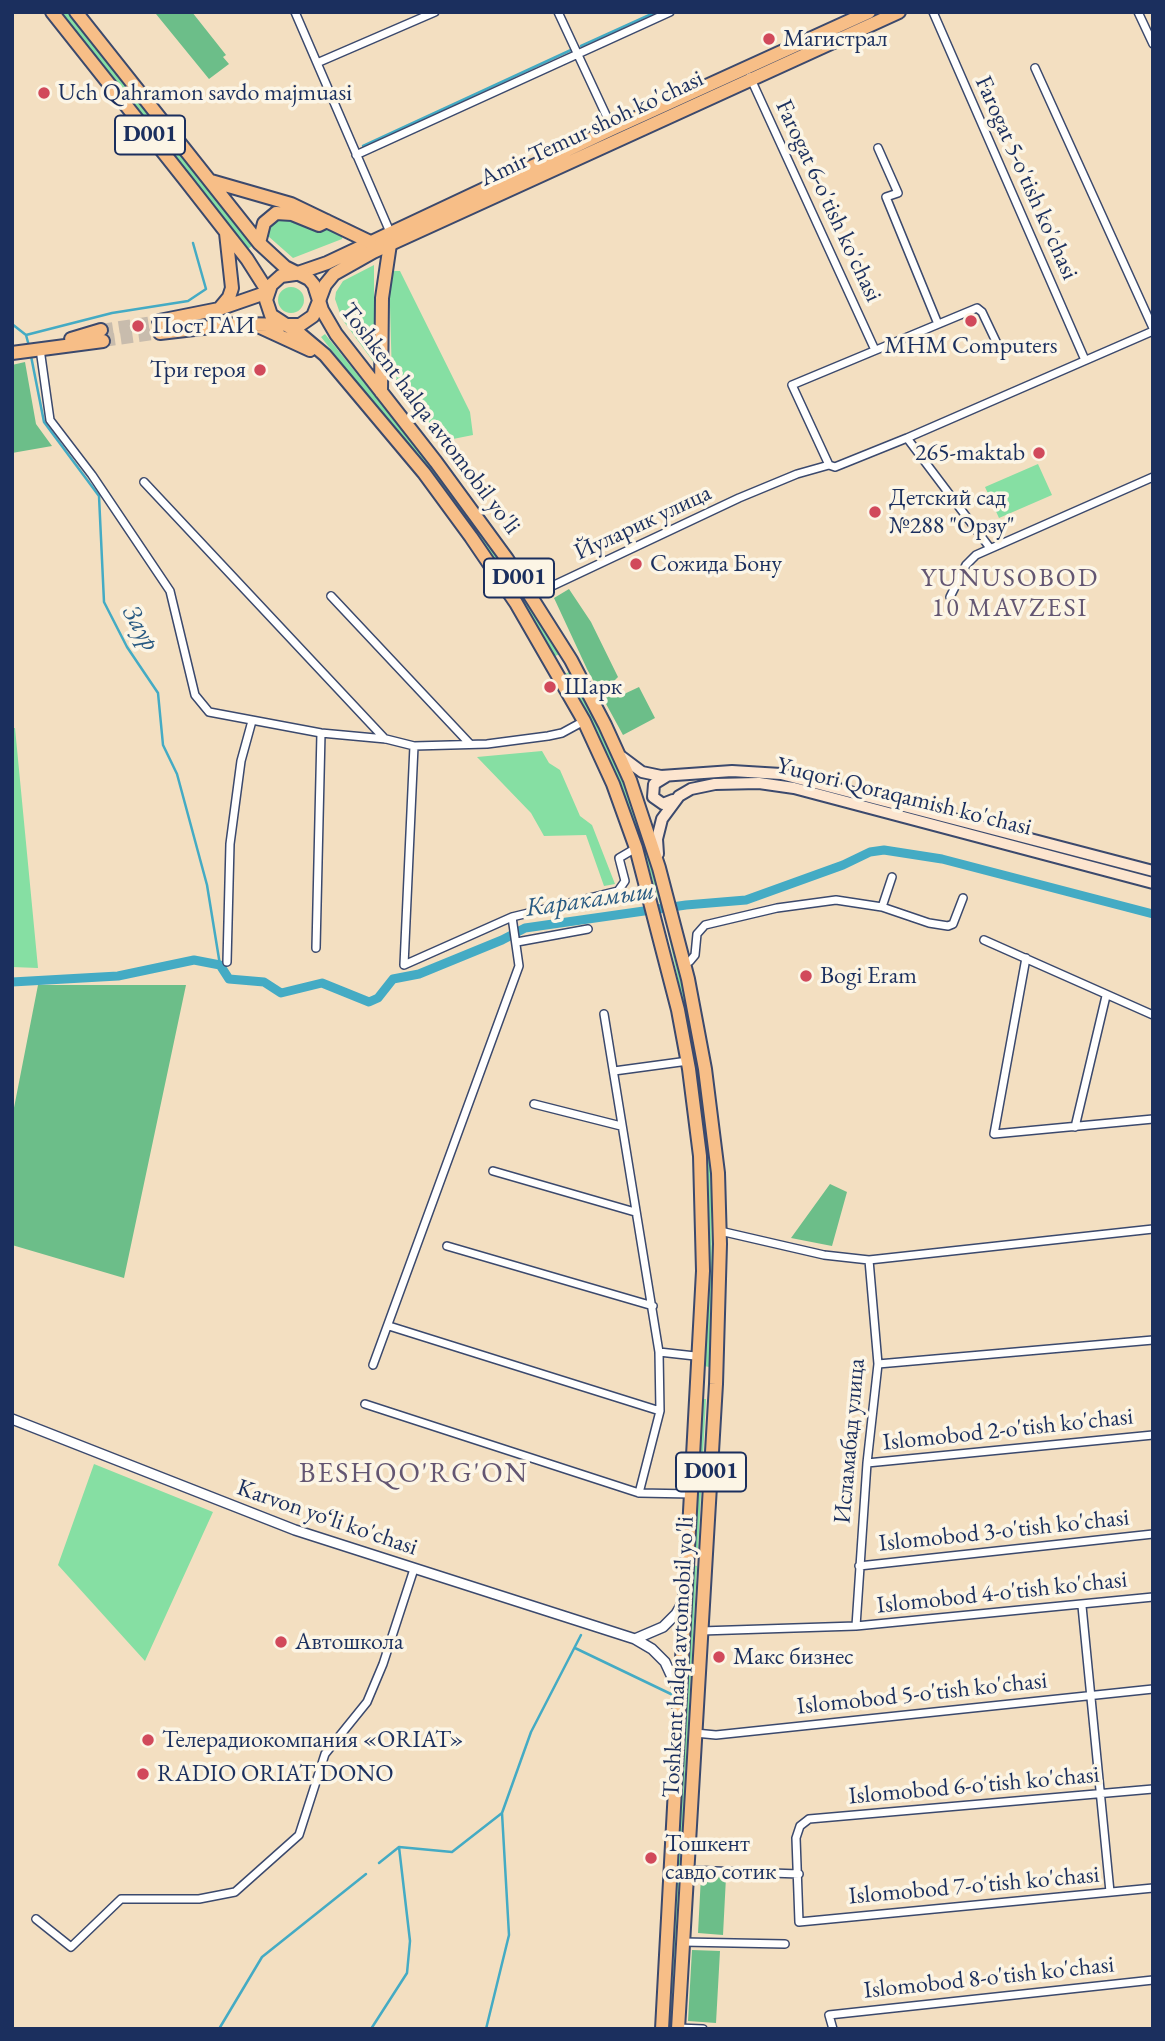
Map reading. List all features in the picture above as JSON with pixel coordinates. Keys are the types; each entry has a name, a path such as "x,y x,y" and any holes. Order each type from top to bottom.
{"main road":[{"name":"Toshkent halqa avtomobil yo'li","path":"52,12 247,259 268,292 271,315 313,344 336,367 399,442 471,537 516,603 584,721 613,784 636,848 657,923 688,1061 699,1146 703,1214 704,1271 699,1384 662,2029"},
{"name":"Toshkent halqa avtomobil yo'li","path":"75,12 260,243 295,274 309,279 314,285 336,334 484,527 571,660 617,752 660,868 698,1024 718,1173 720,1231 716,1384 678,2028"},
{"name":"Amir Temur shoh ko'chasi","path":"749,74 869,12"},
{"name":"Amir Temur shoh ko'chasi","path":"319,301 324,285 334,274 390,238 749,74 899,12"},
{"path":"211,180 291,204 370,242"},
{"path":"260,243 264,223 276,213 286,212 319,225 327,220"},
{"path":"219,309 229,297 232,288 226,233"},
{"path":"381,392 382,298 390,238"},
{"name":"Amir Temur shoh ko'chasi","path":"295,274 370,242 390,238"},
{"path":"240,303 249,295 251,288 247,259"},
{"path":"285,325 160,327 240,303 268,292 275,280 295,274"},
{"name":"Toshkent halqa avtomobil yo'li","path":"285,325 307,322 317,309 319,301"},
{"path":"249,324 294,341 336,367"},
{"path":"12,353 102,336"},
{"path":"556,669 571,660"},
{"name":"Yuqori Qoraqamish ko'chasi","path":"617,752 628,764 642,772 667,776 720,771 781,774 1153,871"},
{"path":"667,776 654,784 653,797 663,804 675,800"},
{"name":"Yuqori Qoraqamish ko'chasi","path":"675,800 691,789 715,784 759,783 794,788 1153,883"},
{"path":"660,868 657,849 659,829 666,811 675,800"},
{"path":"699,1384 716,1384"},
{"path":"689,1558 705,1559"}],"street":[{"path":"295,12 390,238"},
{"path":"317,63 435,12"},
{"path":"558,12 615,135"},
{"path":"356,156 670,12"},
{"name":"Farogat 5-o'tish ko'chasi","path":"933,12 1085,359"},
{"path":"1138,12 1153,44"},
{"path":"990,548 907,438 1153,330 1035,68"},
{"name":"Farogat 6-o'tish ko'chasi","path":"749,74 875,350"},
{"name":"Farogat 6-o'tish ko'chasi","path":"878,148 898,193 886,197 938,324"},
{"path":"829,465 792,385 968,311 980,309 1001,352"},
{"path":"40,349 50,420 92,475 170,591 195,695 209,712 321,733 386,739 414,746 470,744 562,733 584,721"},
{"name":"Йуларик улица","path":"531,596 797,474 829,465 835,467 907,438"},
{"path":"950,597 966,565 976,555 1153,477"},
{"path":"144,482 386,739"},
{"path":"331,596 470,744"},
{"path":"227,962 230,844 241,761 252,721"},
{"path":"316,948 321,733"},
{"path":"414,746 404,965 512,917 618,891 625,881 619,858 636,848"},
{"path":"882,907 892,877"},
{"path":"684,964 691,961 695,955 697,934 705,925 777,908 835,900 882,907 929,923 948,926 953,925 964,898"},
{"path":"373,1365 519,966 512,917"},
{"path":"517,943 588,929"},
{"path":"984,940 1153,1015"},
{"path":"1026,958 994,1134 1153,1119"},
{"path":"1075,1127 1106,996"},
{"path":"604,1014 659,1352 660,1411 639,1493"},
{"path":"614,1071 688,1061"},
{"path":"534,1104 621,1126"},
{"path":"493,1171 635,1212"},
{"path":"720,1231 824,1255 869,1259 1153,1229"},
{"path":"447,1246 653,1306"},
{"name":"Исламабад улица","path":"856,1626 867,1463 878,1364 869,1259"},
{"path":"389,1326 660,1411"},
{"path":"878,1364 1153,1340"},
{"path":"659,1352 695,1356"},
{"path":"365,1404 639,1493 692,1494"},
{"name":"Karvon yo‘li ko'chasi","path":"12,1419 295,1530 635,1639 652,1649 665,1662 681,1698"},
{"name":"Islomobod 2-o'tish ko'chasi","path":"867,1463 1153,1435"},
{"name":"Islomobod 3-o'tish ko'chasi","path":"859,1566 1153,1534"},
{"path":"36,1919 71,1947 121,1899 199,1899 235,1892 299,1835 325,1754 367,1702 383,1664 414,1569"},
{"path":"635,1639 653,1633 671,1620 687,1594"},
{"name":"Islomobod 4-o'tish ko'chasi","path":"701,1631 856,1626 1153,1597"},
{"path":"1082,1606 1110,1892"},
{"name":"Islomobod 5-o'tish ko'chasi","path":"695,1733 716,1735 1153,1689"},
{"name":"Islomobod 6-o'tish ko'chasi","path":"799,1874 796,1838 800,1826 809,1819 1153,1789"},
{"path":"687,1870 799,1874"},
{"name":"Islomobod 7-o'tish ko'chasi","path":"799,1874 799,1922 1153,1888"},
{"path":"683,1942 785,1944"},
{"name":"Islomobod 8-o'tish ko'chasi","path":"833,2029 829,2015 1153,1980"},
{"path":"678,2028 703,2029"}],"green space":[{"path":"60,12 68,12 253,245 248,249"},
{"path":"192,12 226,55 223,57 229,64 209,79 156,14"},
{"path":"281,218 329,226 343,234 342,239 293,258 268,236 270,227"},
{"path":"374,265 377,338 375,364 342,319 335,299 343,281"},
{"path":"389,271 400,271 470,412 473,435 443,441 392,378"},
{"path":"291,287 300,291 304,300 300,309 291,313 282,309 278,300 282,291"},
{"path":"325,334 466,510 531,604 560,654 555,656 479,536 321,337"},
{"path":"25,362 36,424 52,446 12,453 12,365"},
{"path":"1038,464 1052,495 999,518 985,487"},
{"path":"569,589 591,622 618,677 614,681 622,695 639,687 655,718 623,735 587,669 554,598"},
{"path":"569,672 611,751 637,815 670,923 697,1056 709,1145 711,1189 709,1367 704,1366 708,1277 704,1145 685,1011 666,924 640,838 607,755 565,674"},
{"path":"12,728 15,728 38,968 12,967"},
{"path":"542,751 549,763 560,770 580,816 592,825 615,884 604,886 586,835 544,836 531,813 477,757"},
{"path":"38,985 186,985 124,1278 12,1245 12,1118"},
{"path":"830,1184 847,1192 832,1246 791,1238"},
{"path":"701,1399 706,1399 698,1549 693,1549"},
{"path":"94,1464 213,1512 145,1661 58,1565"},
{"path":"692,1565 697,1566 671,2029 665,2029"},
{"path":"701,1876 726,1877 723,1935 698,1933"},
{"path":"692,1950 720,1951 716,2023 688,2021"}],"waterway":[{"path":"581,46 656,12"},
{"path":"363,146 571,50"},
{"path":"26,335 112,313 188,301 206,289 193,243"},
{"name":"Заур","path":"12,324 26,335 29,346"},
{"name":"Заур","path":"31,356 44,422 99,496 104,602 127,647 158,693 163,745 177,774 207,885 220,965"},
{"name":"Каракамыш","path":"12,982 118,976 194,960 220,965 229,979 264,982 281,993 322,983 369,1002 378,998 393,979 419,974 525,928 686,905 746,900 843,865 870,852 884,850 942,859 1153,914"},
{"path":"486,2029 509,1935 502,1813 531,1732 581,1635"},
{"path":"575,1648 673,1695"},
{"path":"379,1863 399,1847 452,1852 502,1813"},
{"path":"371,2029 407,1973 410,1941 399,1847"},
{"path":"219,2029 262,1957 366,1874"}],"tunnel":[{"path":"101,330 159,321"},
{"path":"103,341 160,333"}],"place":[{"name":"Магистрал","path":"769,39"},
{"name":"Uch Qahramon savdo majmuasi","path":"44,93"},
{"name":"MHM Computers","path":"971,321"},
{"name":"Пост ГАИ","path":"138,326"},
{"name":"Три героя","path":"260,370"},
{"name":"265-maktab","path":"1039,453"},
{"name":"Детский сад №288 \"Орзу\"","path":"875,512"},
{"name":"Сожида Бону","path":"636,564"},
{"name":"Шарк","path":"550,687"},
{"name":"Bogi Eram","path":"806,976"},
{"name":"Автошкола","path":"281,1642"},
{"name":"Макс бизнес","path":"719,1657"},
{"name":"Телерадиокомпания «ORIAT»","path":"148,1740"},
{"name":"RADIO ORIAT DONO","path":"143,1774"},
{"name":"Тошкент савдо сотик","path":"651,1858"}],"district":[{"name":"YUNUSOBOD 10 MAVZESI","path":"1010,594"},
{"name":"BESHQO'RG'ON","path":"414,1474"}]}
